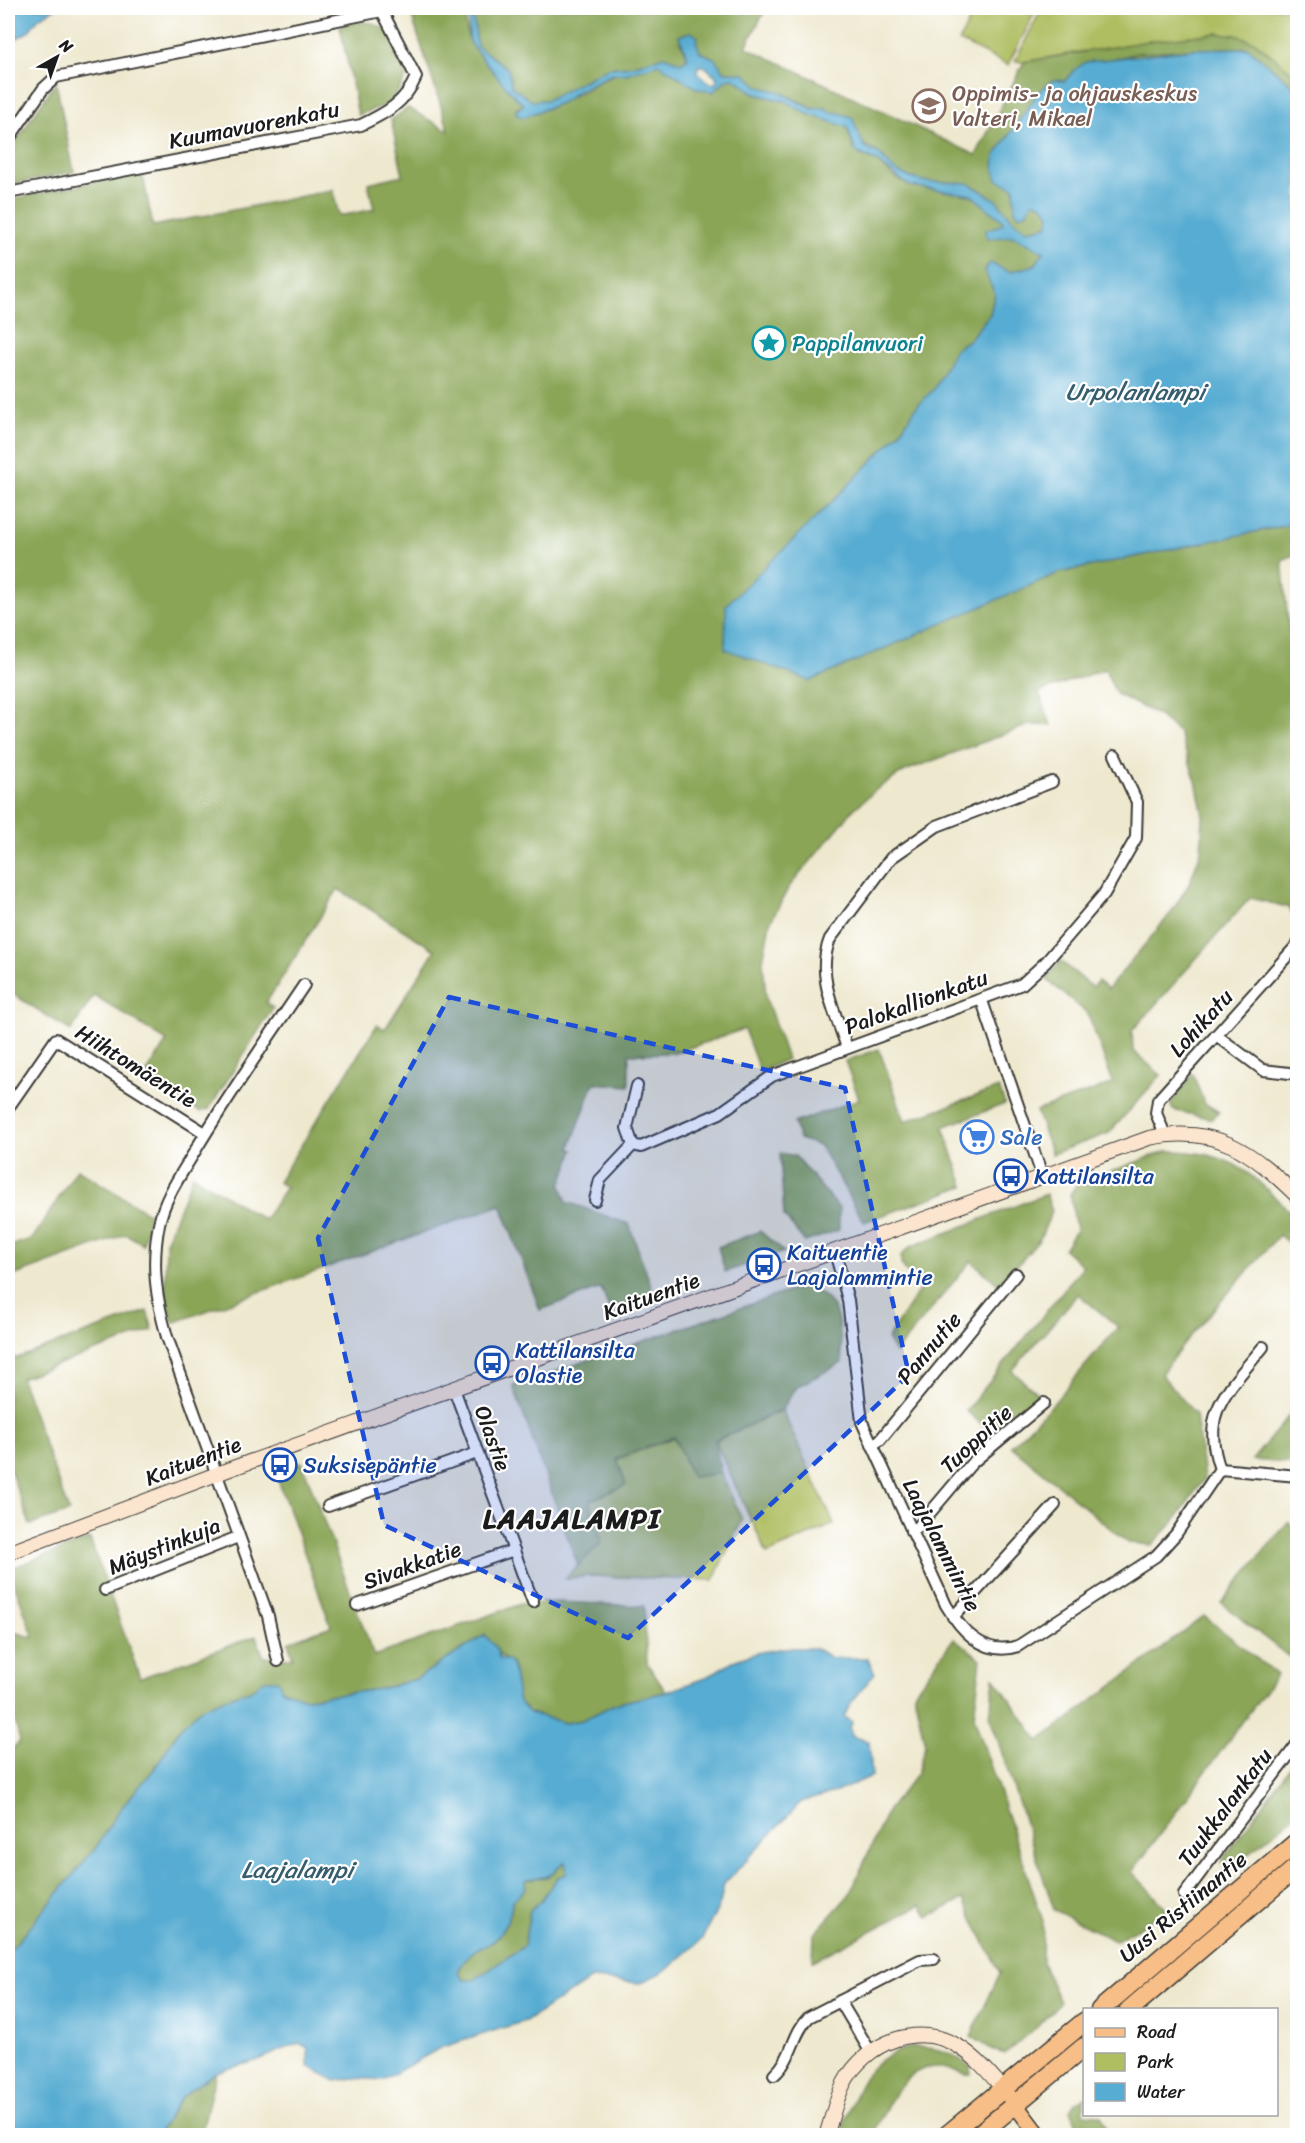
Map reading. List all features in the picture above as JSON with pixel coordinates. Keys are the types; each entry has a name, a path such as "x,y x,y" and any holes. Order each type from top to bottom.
{"highway":[{"name":"Uusi Ristiinantie","path":"1102,2008 1298,1841"},
{"name":"Uusi Ristiinantie","path":"1131,2008 1298,1866"},
{"path":"977,2136 1010,2097 1083,2023"},
{"path":"946,2136 1010,2097 1083,2048"}],"main road":[{"path":"1010,2097 1039,2136"}],"street":[{"path":"8,140 43,89 56,77 382,9"},
{"name":"Kuumavuorenkatu","path":"8,193 361,125 386,113 410,91 416,77 382,9"},
{"name":"Palokallionkatu","path":"633,1145 641,1147 720,1113 772,1076 982,1001 1022,984 1046,962 1104,894 1136,838 1137,802 1114,755"},
{"path":"848,1048 823,975 824,953 830,939 891,858 937,826 1052,782"},
{"name":"Lohikatu","path":"1165,1135 1156,1113 1158,1100 1298,944"},
{"path":"278,1660 268,1616 167,1337 156,1299 154,1278 156,1241 167,1198 205,1133 304,985"},
{"path":"982,1001 1043,1178"},
{"path":"1216,1035 1263,1070 1298,1074"},
{"name":"Hiihtomäentie","path":"8,1108 56,1038 205,1133"},
{"path":"595,1200 600,1180 633,1145 627,1128 637,1086"},
{"name":"Kaituentie","path":"8,1553 217,1474 1149,1138 1195,1134 1222,1140 1262,1162 1298,1197"},
{"name":"Laajalammintie","path":"835,1252 848,1300 860,1411 872,1445 953,1617 977,1642 991,1649 1008,1650 1018,1646 1156,1556 1176,1534 1220,1469"},
{"name":"Pannutie","path":"872,1445 880,1440 1016,1274"},
{"path":"1263,1347 1224,1398 1214,1415 1212,1442 1220,1469 1298,1476"},
{"name":"Olastie","path":"454,1389 533,1602"},
{"name":"Tuoppitie","path":"911,1531 918,1527 972,1463 1044,1403"},
{"path":"328,1506 477,1453"},
{"path":"953,1617 1055,1505"},
{"name":"Mäystinkuja","path":"105,1590 238,1537"},
{"name":"Sivakkatie","path":"357,1605 514,1550"},
{"name":"Tuukkalankatu","path":"1184,1895 1298,1743"},
{"path":"774,2075 786,2065 801,2025 809,2017 920,1960 934,1959"},
{"path":"840,2001 870,2051"},
{"path":"826,2136 845,2081 870,2051 899,2037 936,2038 965,2051 1010,2097"}],"highlighted area":[{"path":"449,997 845,1088 909,1375 628,1638 384,1525 318,1238"}],"green space":[{"path":"409,8 462,8 471,44 524,104 516,109 517,115 552,107 612,75 626,74 659,64 698,88 713,92 727,79 734,78 755,94 785,101 808,114 847,127 853,148 860,155 876,161 893,176 910,186 971,195 1002,220 1013,236 1044,252 1035,265 1010,272 991,264 995,294 990,314 969,340 955,349 934,389 917,406 900,432 833,501 810,681 1058,573 1297,523 1297,554 1282,560 1289,632 1298,646 1297,918 1287,907 1250,898 1132,1031 1133,1051 1161,1075 1109,1133 1052,1154 1036,1111 1113,1083 1088,1014 1046,979 1061,961 1092,987 1098,981 1108,989 1171,913 1189,884 1201,851 1203,816 1196,781 1179,733 1158,715 1116,694 1105,669 1039,692 1051,725 1029,725 905,771 877,789 853,810 789,887 770,923 763,961 766,998 787,1059 760,1072 744,1029 675,1053 629,1054 629,1086 594,1083 570,1148 574,1150 561,1185 567,1202 629,1224 655,1297 611,1314 601,1288 540,1310 501,1205 173,1323 165,1289 166,1240 193,1175 264,1220 286,1187 278,1182 377,1025 385,1029 435,950 338,889 266,1003 273,1008 209,1109 200,1112 144,1077 167,1041 94,995 71,1031 8,991 8,200 142,172 153,226 333,190 339,216 374,209 368,183 403,175 391,120 408,108 449,131"},
{"path":"467,8 766,8 746,47 976,155 1024,62 1148,41 1217,33 1236,35 1255,42 1297,76 1297,89 1248,48 1137,53 1074,70 1065,81 1039,91 995,157 1014,187 1015,210 1033,201 1044,206 1050,215 1047,226 1027,230 1014,221 995,199 973,186 928,182 893,170 882,156 863,144 852,118 824,112 779,92 759,87 739,74 725,72 714,58 700,52 696,41 680,41 688,58 681,63 664,56 633,66 608,68 547,100 532,101 512,87 508,69 477,46 474,21"},
{"path":"976,8 1037,8 1008,65 959,41"},
{"path":"1042,8 1297,8 1297,89 1282,74 1084,51 1024,62 1015,61"},
{"path":"359,22 372,23 388,30 407,60 406,78 391,103 358,115 340,26"},
{"path":"56,82 74,172 8,185 8,153"},
{"path":"879,1049 905,1121 999,1088 1005,1104 943,1127 964,1186 864,1222 820,1146 799,1139 794,1123 859,1099 845,1061"},
{"path":"1193,1074 1204,1103 1219,1112 1212,1119 1173,1110 1170,1104"},
{"path":"1166,1151 1209,1155 1225,1160 1254,1178 1297,1219 1298,1251 1279,1235 1188,1339 1161,1374 1196,1415 1204,1479 1173,1523 1152,1545 1128,1543 1011,1446 1052,1405 1118,1327 1078,1294 1012,1371 1039,1395 993,1434 966,1411 1083,1266 1064,1249 1076,1230 1070,1194 1077,1184"},
{"path":"780,1153 795,1156 839,1208 839,1230 805,1242 784,1216"},
{"path":"77,1169 150,1214 143,1244 126,1234 8,1278 8,1247 33,1238"},
{"path":"1046,1194 1052,1211 1040,1239 1000,1286 971,1261 895,1353 887,1339 920,1289 901,1264 901,1256 910,1247"},
{"path":"760,1231 784,1252 725,1272 718,1247"},
{"path":"804,1286 817,1292 833,1307 839,1327 842,1363 796,1387 782,1410 715,1440 721,1473 692,1477 674,1437 617,1459 626,1485 589,1501 602,1542 578,1566 513,1386"},
{"path":"147,1311 153,1330 21,1378 69,1512 30,1525 8,1464 8,1341 14,1359"},
{"path":"1297,1406 1297,1464 1252,1460"},
{"path":"782,1410 834,1524 767,1554 715,1441"},
{"path":"674,1437 692,1477 721,1473 742,1520 713,1580 589,1576 564,1579 602,1542 589,1501 617,1459"},
{"path":"302,1462 374,1656 521,1604 558,1602 644,1606 647,1663 666,1692 615,1704 583,1720 565,1723 530,1713 519,1702 513,1667 485,1635 416,1679 380,1689 307,1698 282,1690 252,1690 223,1699 181,1727 155,1768 118,1812 98,1845 8,1953 8,1753 20,1741 8,1696 8,1630 34,1638 9,1569 90,1539 140,1678 256,1636 264,1657 293,1658 288,1642 331,1626 275,1472"},
{"path":"1288,1522 1298,1530 1297,1646 1289,1657 1221,1603"},
{"path":"1204,1616 1277,1675 1132,1872 1168,1910 1115,1941 1054,1910 990,1717 994,1677 1039,1741"},
{"path":"954,1638 981,1659 974,1717 1043,1921 1042,1963 1060,2002 1037,2027 1005,2054 993,2050 971,2036 1000,1973 963,1899 928,1917 921,1905 813,1961 814,1934 849,1895 888,1810 917,1773 925,1745 914,1693"},
{"path":"1291,1765 1297,1765 1297,1814 1228,1871 1221,1862"},
{"path":"565,1862 567,1873 556,1879 540,1902 530,1910 524,1946 474,1980 464,1980 458,1973 460,1967 475,1950 489,1944 502,1931 512,1902 525,1889 526,1881 550,1875"},
{"path":"914,2047 951,2054 970,2067 971,2074 940,2067 927,2068 915,2073 897,2089 873,2135 840,2135 857,2091 872,2068 897,2052"},
{"path":"216,2072 201,2135 157,2136 181,2097"},
{"path":"1083,2098 1083,2116 1101,2116 1110,2135 1081,2135 1071,2110 1076,2102"}],"water":[{"path":"8,8 56,8 39,18 28,32 12,41 8,47"},
{"name":"Urpolanlampi","path":"462,8 467,8 474,21 477,46 508,69 512,87 532,101 547,100 608,68 633,66 664,56 681,63 688,58 679,36 691,32 698,37 696,41 700,52 714,58 725,72 744,73 759,87 777,91 812,109 826,108 831,113 852,117 863,144 870,151 877,152 894,170 911,178 928,182 968,183 995,199 1014,221 1027,230 1047,226 1050,215 1044,206 1033,201 1026,213 1018,215 1015,210 1014,187 997,180 994,169 995,156 1039,91 1053,80 1065,81 1074,70 1086,62 1193,49 1248,48 1297,89 1297,523 1058,573 810,681 725,649 726,605 900,432 917,406 934,389 955,349 969,340 990,314 995,294 984,270 990,263 1010,272 1035,265 1044,252 1013,236 987,239 986,230 1003,224 1002,220 971,195 910,186 876,161 856,152 847,127 808,114 785,101 755,94 734,78 727,79 713,92 696,88 659,64 626,74 612,74 578,91 563,102 522,118 515,112 524,104 505,86 469,41 469,20","holes":["698,66 704,66 716,76 717,82 712,84 697,73"]},
{"name":"Laajalampi","path":"485,1635 496,1648 500,1659 508,1660 513,1667 519,1702 530,1713 565,1723 583,1720 615,1704 666,1692 705,1678 733,1661 756,1653 784,1648 815,1648 832,1658 867,1658 875,1673 851,1703 844,1717 852,1722 850,1729 853,1737 869,1741 872,1776 836,1792 801,1802 724,1884 720,1904 702,1939 668,1969 641,1983 591,1979 528,2020 440,2048 383,2080 354,2078 335,2081 308,2066 308,2048 299,2043 256,2061 216,2072 181,2097 157,2135 8,2135 8,1953 98,1845 118,1812 155,1768 181,1727 200,1709 252,1690 264,1680 278,1680 282,1690 307,1698 380,1689 416,1679","holes":["565,1862 567,1873 556,1879 540,1902 530,1910 524,1946 474,1980 464,1980 458,1973 460,1967 475,1950 487,1945 502,1931 512,1902 525,1889 526,1881 550,1875"]}],"place":[{"name":"Oppimis- ja ohjauskeskus Valteri, Mikael","path":"929,106"},
{"name":"Pappilanvuori","path":"769,343"},
{"name":"Sale","path":"977,1137"},
{"name":"Kattilansilta","path":"1011,1176"},
{"name":"Kaituentie Laajalammintie","path":"764,1265"},
{"name":"Kattilansilta Olastie","path":"492,1363"},
{"name":"Suksisepäntie","path":"280,1465"}],"district":[{"name":"LAAJALAMPI","path":"572,1518"}]}
